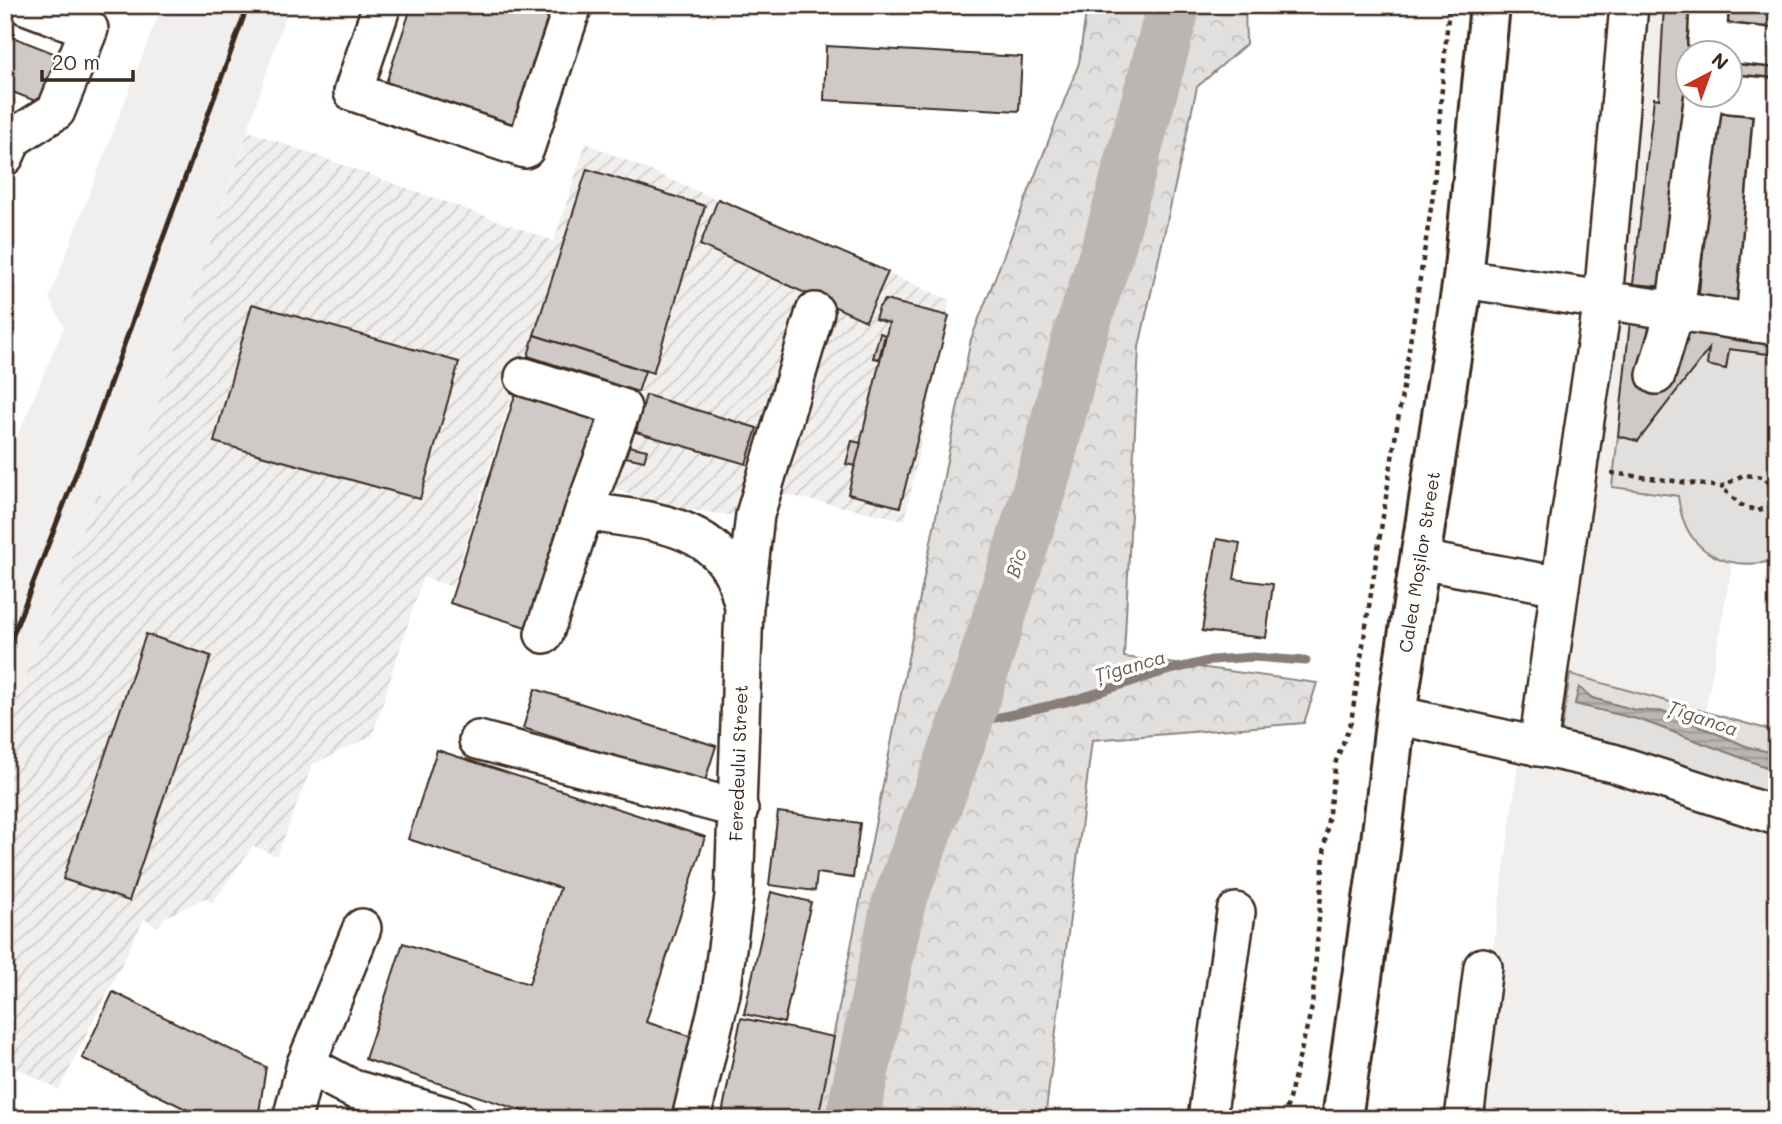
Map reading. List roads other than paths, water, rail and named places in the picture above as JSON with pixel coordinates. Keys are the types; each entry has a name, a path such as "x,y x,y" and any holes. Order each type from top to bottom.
{"main road":[{"name":"Calea Moșilor Street","path":"1342,1119 1396,715 1463,279 1490,5"}],"street":[{"path":"5,156 13,138 56,111 89,29 25,5"},
{"path":"382,5 353,92 525,149 573,5"},
{"path":"1538,747 1559,586 1604,300 1629,5"},
{"path":"1707,38 1709,5"},
{"path":"1744,48 1777,48"},
{"path":"1463,279 1766,325 1775,98 1744,95"},
{"path":"1656,374 1675,311 1702,108"},
{"path":"744,606 755,515 815,312"},
{"path":"524,377 622,408 584,511 544,634"},
{"name":"Feredeului Street","path":"584,511 685,530 712,546 732,570 744,606 734,896 721,993 691,1119"},
{"path":"1420,560 1559,586"},
{"path":"1396,715 1613,763 1777,816"},
{"path":"478,740 738,809"},
{"path":"1207,1119 1237,912"},
{"path":"292,1119 306,1064 362,928"},
{"path":"1464,1119 1483,967"},
{"path":"306,1064 353,1090 457,1119"}],"waterway":[{"name":"Bîc","path":"852,1119 898,905 965,725 1045,471 1077,344 1110,242 1174,5"},
{"name":"Țîganca","path":"965,725 1074,700 1166,671 1212,660 1253,657 1306,661"}],"railway":[{"path":"5,655 93,430 248,5"}]}
